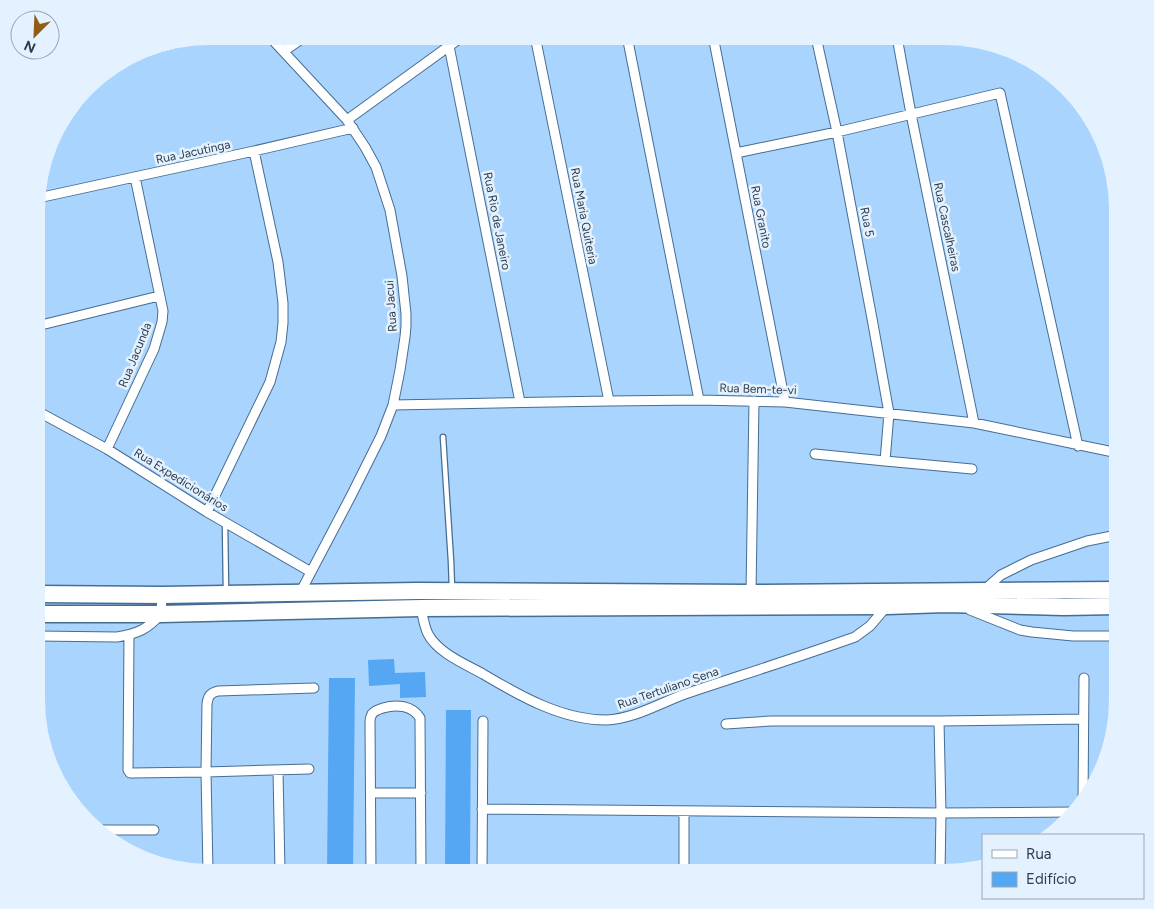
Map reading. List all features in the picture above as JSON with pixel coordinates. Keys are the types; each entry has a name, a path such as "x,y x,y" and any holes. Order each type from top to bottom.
{"highway":[{"path":"45,594 751,593 1109,590"},
{"path":"45,614 161,614 421,608 887,606 945,604 1109,606"}],"street":[{"name":"Rua Jacui","path":"277,45 350,124 376,167 390,210 402,276 406,326 393,405 381,436 300,593"},
{"path":"284,52 294,45"},
{"name":"Rua Maria Quiteria","path":"538,45 609,401"},
{"path":"629,45 699,400"},
{"name":"Rua Granito","path":"715,45 785,402"},
{"name":"Rua 5","path":"818,45 837,132 889,413 885,461"},
{"name":"Rua Cascalheiras","path":"899,45 911,114 974,423"},
{"path":"350,124 449,46"},
{"name":"Rua Rio de Janeiro","path":"449,46 520,402"},
{"path":"736,153 837,132 1000,93 1078,446"},
{"name":"Rua Jacutinga","path":"46,196 254,151 350,124"},
{"path":"207,512 270,382 281,342 283,303 278,262 254,151"},
{"name":"Rua Jacunda","path":"107,450 154,349 162,322 163,311 135,177"},
{"path":"45,324 159,296"},
{"name":"Rua Bem-te-vi","path":"393,405 699,400 785,402 974,423 1109,451"},
{"path":"751,593 754,401"},
{"name":"Rua Expedicionários","path":"45,415 107,450 207,512 311,572"},
{"path":"815,454 972,469"},
{"path":"982,591 1001,575 1031,560 1087,541 1109,537"},
{"path":"45,636 117,637 130,635 148,627 161,614 162,595"},
{"path":"945,604 972,610 1020,630 1073,636 1109,636"},
{"name":"Rua Tertuliano Sena","path":"421,608 428,634 446,653 528,699 572,715 589,719 607,720 622,718 640,712 684,695 855,637 870,626 887,606"},
{"path":"130,635 129,772 309,769"},
{"path":"1083,788 1084,678"},
{"path":"208,864 206,772 208,696 218,691 314,688"},
{"path":"371,864 370,721 372,714 378,710 396,706 411,709 420,718 421,864"},
{"path":"726,724 771,721 1083,719"},
{"path":"482,864 483,721"},
{"path":"939,721 940,864"},
{"path":"278,770 280,864"},
{"path":"371,792 421,793"},
{"path":"482,810 1064,812"},
{"path":"684,811 684,864"},
{"path":"110,830 154,830"}],"lane":[{"path":"443,437 452,592"},
{"path":"225,522 226,594"}],"building":[{"path":"394,659 395,673 425,672 426,697 400,698 400,684 369,686 368,660"},
{"path":"329,678 355,678 353,864 327,864"},
{"path":"446,710 471,710 470,864 445,864"}]}
